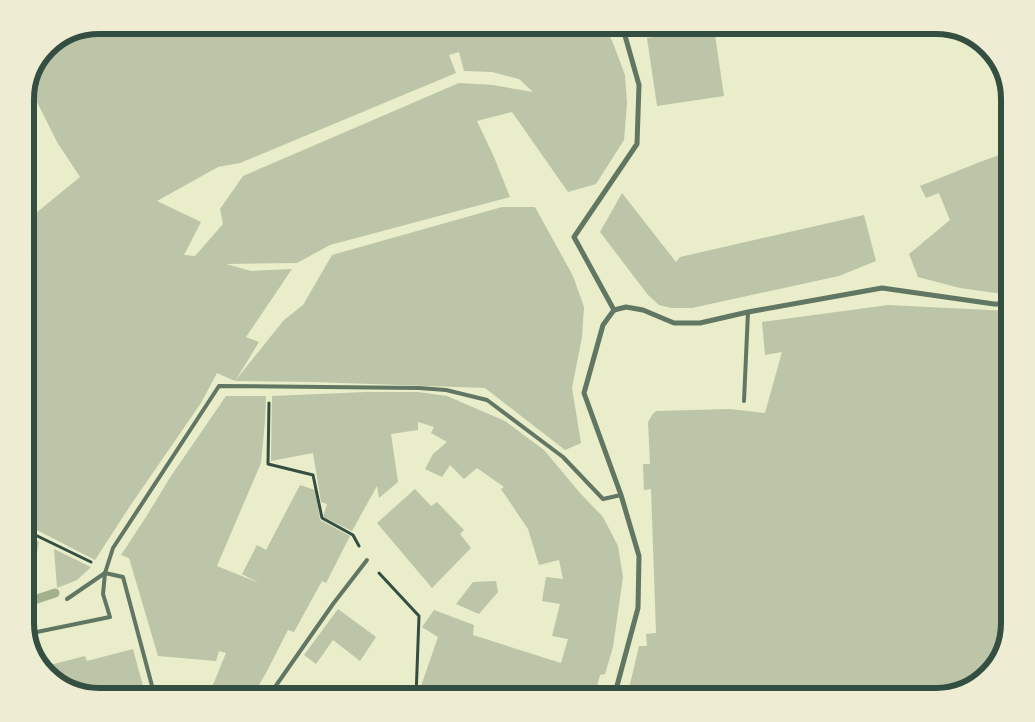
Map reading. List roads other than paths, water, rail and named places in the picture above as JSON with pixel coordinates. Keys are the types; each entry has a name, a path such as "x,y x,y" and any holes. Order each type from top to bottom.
{"street":[{"path":"614,310 574,236 637,144 639,85 625,34"},
{"path":"616,688 638,608 639,556 621,495 584,392 603,326 614,310 626,307 643,310 674,323 700,323 748,312 882,288 1001,304"}],"lane":[{"path":"744,401 748,312"},
{"path":"35,632 110,617 103,594 105,573 113,548 219,386 419,388 446,390 487,400 563,458 603,499 621,495"},
{"path":"274,688 333,604 367,560"},
{"path":"67,599 105,573 123,577 153,688"}],"waterway":[{"path":"34,600 55,593"}]}
